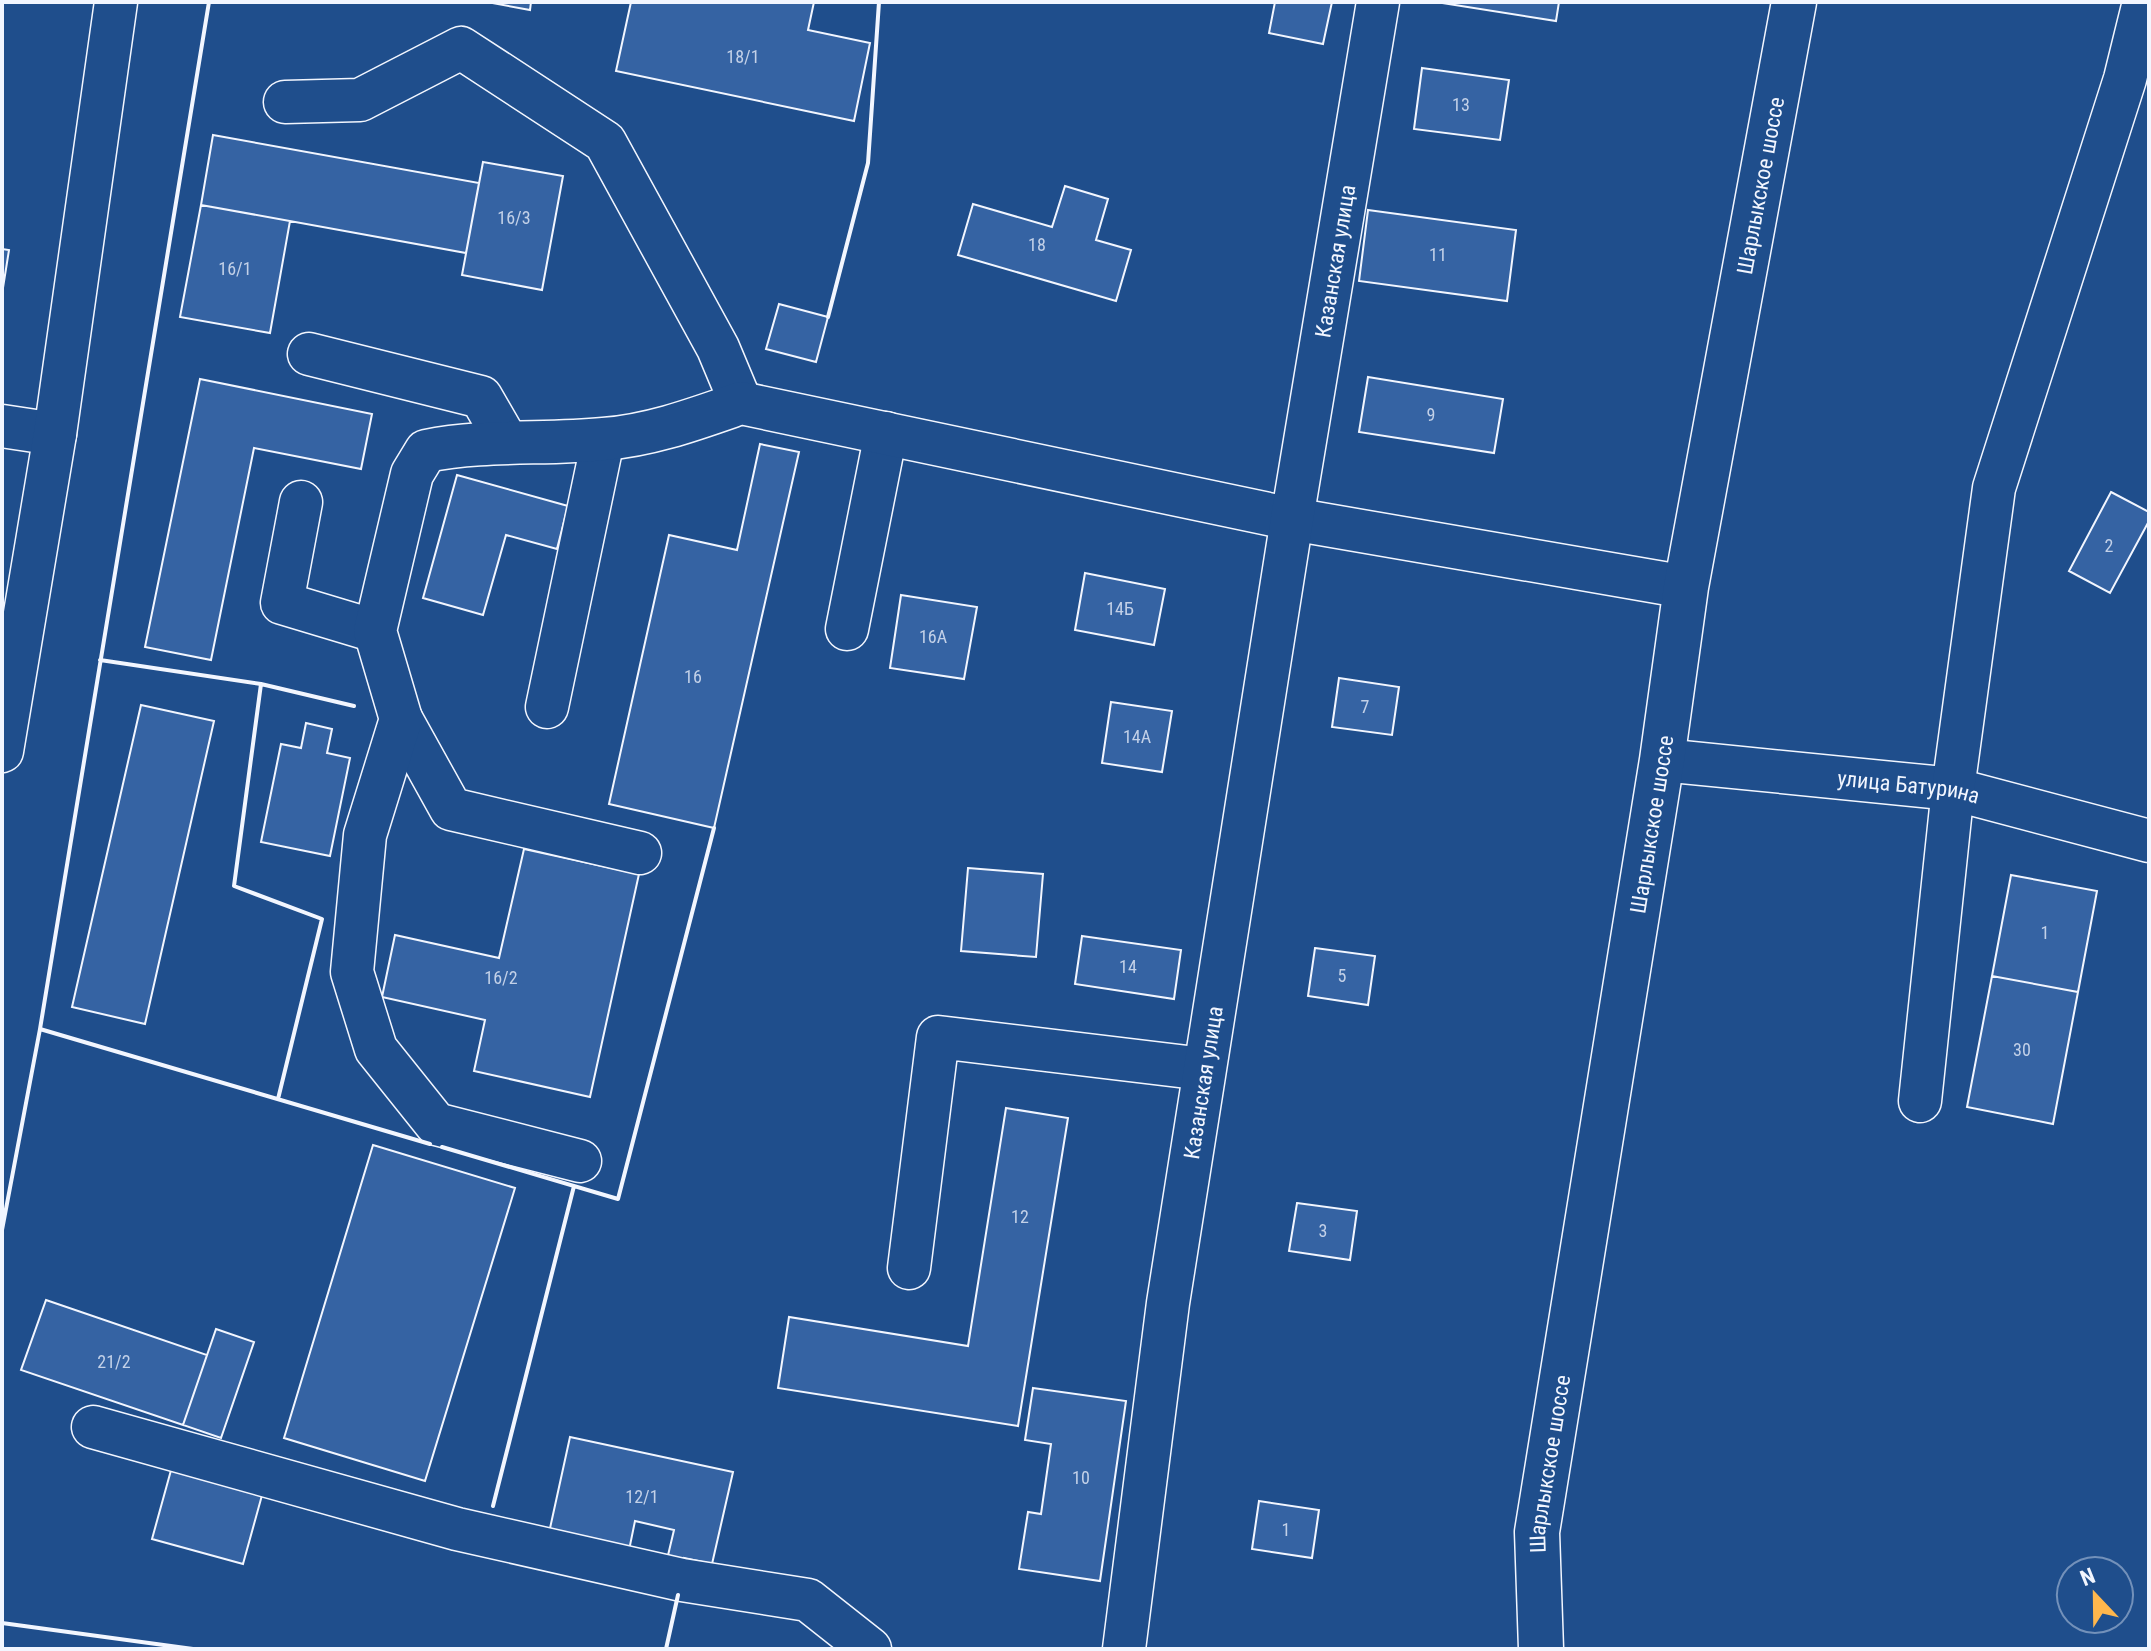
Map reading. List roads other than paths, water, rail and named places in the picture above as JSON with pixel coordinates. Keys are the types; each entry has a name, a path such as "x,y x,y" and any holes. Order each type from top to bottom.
{"main road":[{"name":"Шарлыкское шоссе","path":"1541,1649 1537,1532 1662,760 1686,587 1794,2"}],"street":[{"path":"2,751 55,434 116,2"},
{"name":"Казанская улица","path":"1124,1649 1168,1303 1204,1069 1378,2"},
{"path":"1920,1101 1953,789 1994,488 2137,82 2144,2"},
{"path":"285,102 360,100 461,48 592,133 605,142 718,348 741,403"},
{"path":"309,354 481,397 507,442"},
{"path":"640,853 451,809 401,719 375,631 412,474 426,451 507,442 603,440 658,432 741,403 1292,519 1686,587"},
{"path":"2,426 55,434"},
{"path":"847,629 886,433"},
{"path":"547,707 603,440"},
{"path":"301,502 282,603 375,631"},
{"path":"401,719 365,835 352,972 376,1049 436,1124 580,1161"},
{"name":"улица Батурина","path":"1662,760 1953,789 2149,841"},
{"path":"909,1268 938,1037 1204,1069"},
{"path":"93,1427 457,1529 682,1580 808,1600 870,1649"}]}
